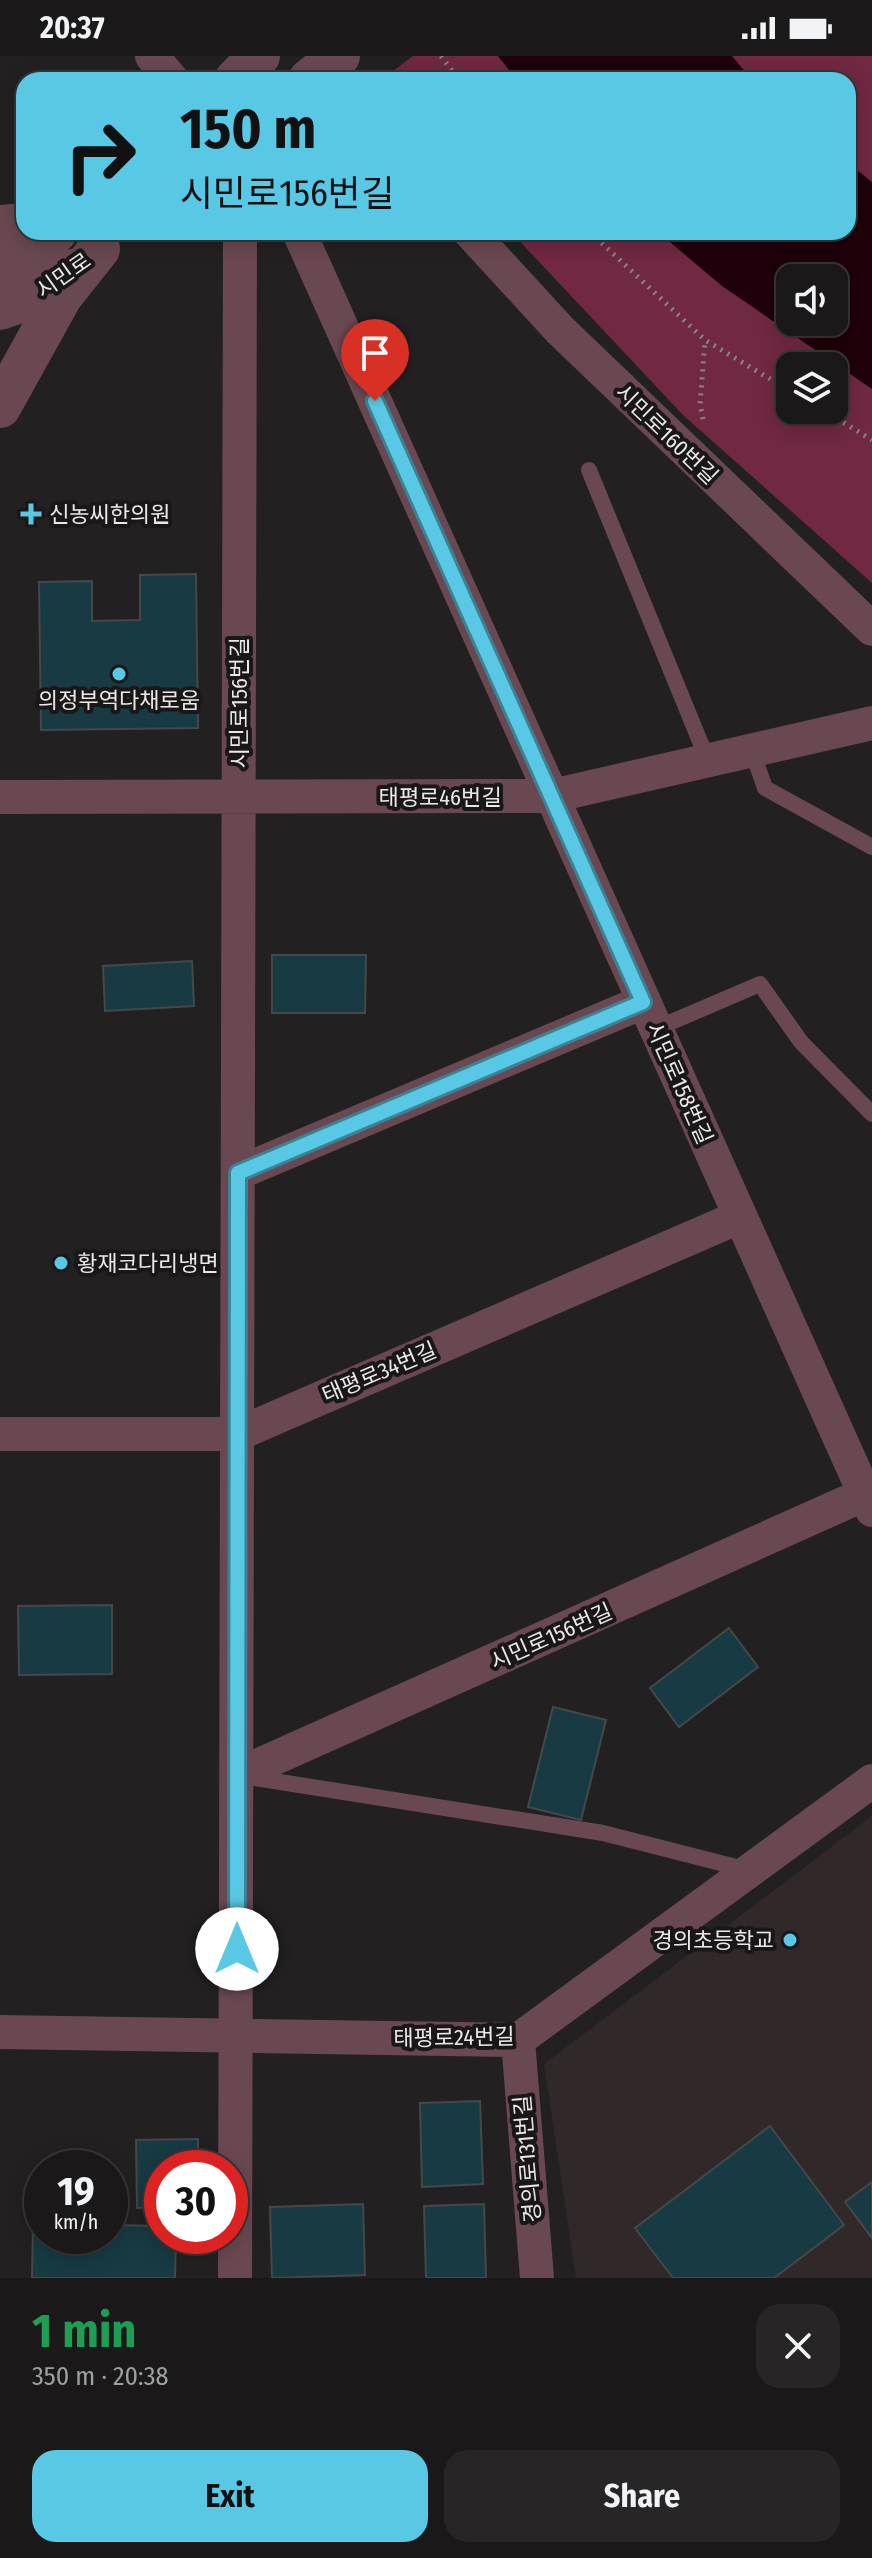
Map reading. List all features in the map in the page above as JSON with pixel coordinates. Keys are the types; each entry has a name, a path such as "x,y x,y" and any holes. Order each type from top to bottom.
{"street":[{"path":"152,56 165,72"},
{"path":"243,72 259,56"},
{"name":"시민로","path":"0,269 44,240"},
{"name":"시민로156번길","path":"235,2278 240,240"},
{"name":"시민로158번길","path":"303,240 739,1217 869,1499"},
{"name":"시민로160번길","path":"477,240 560,330 872,629"},
{"path":"0,407 61,297 110,241"},
{"name":"시민로","path":"0,309 51,288 110,241"},
{"name":"태평로46번길","path":"0,797 552,796 872,723"},
{"path":"238,1173 649,1016"},
{"name":"태평로34번길","path":"0,1434 238,1434 739,1217"},
{"name":"시민로156번길","path":"237,1775 869,1499"},
{"name":"태평로24번길","path":"0,2032 518,2040 872,1781"},
{"name":"경의로131번길","path":"518,2040 537,2278"}],"lane":[{"path":"589,470 708,761"},
{"path":"752,751 765,788 872,847"},
{"path":"649,1016 760,984 801,1042 872,1114"},
{"path":"237,1775 603,1833 750,1870"}],"path":[{"path":"599,240 705,340 776,383"},
{"path":"846,424 872,440"}],"shaded area":[{"path":"413,56 872,56 872,583 683,415 519,240 856,240 856,72 392,72"},
{"path":"498,56 732,56 745,72 511,72"},
{"path":"856,169 872,182 872,389 848,373 848,352 818,352 795,336 848,336 848,264 776,264 776,323 722,286 667,240 856,240"},
{"name":"경의초등학교","path":"872,1816 872,2278 576,2278 544,2064"}],"building":[{"name":"의정부역다채로움","path":"196,574 198,728 41,730 39,582 92,581 92,621 140,620 140,575"},
{"path":"272,955 366,955 365,1013 272,1013"},
{"path":"192,961 194,1006 105,1011 103,966"},
{"path":"112,1605 112,1674 19,1675 18,1606"},
{"path":"729,1628 758,1667 679,1727 650,1688"},
{"path":"553,1707 606,1720 581,1820 528,1807"},
{"path":"480,2101 483,2184 422,2187 420,2103"},
{"path":"770,2126 844,2225 774,2278 673,2278 635,2228"},
{"path":"198,2139 198,2150 144,2150 144,2208 137,2208 136,2140"},
{"path":"872,2182 872,2238 845,2202"},
{"path":"363,2204 365,2275 272,2278 270,2207"},
{"path":"484,2204 486,2278 426,2278 424,2206"},
{"path":"128,2225 144,2226 144,2254 176,2254 175,2278 32,2278 32,2254 128,2254"}],"place":[{"name":"신농씨한의원","path":"31,514"},
{"name":"의정부역다채로움","path":"119,674"},
{"name":"황재코다리냉면","path":"61,1263"},
{"name":"경의초등학교","path":"790,1940"}],"route":[{"path":"237,1949 238,1173 643,1002 375,401"}]}
